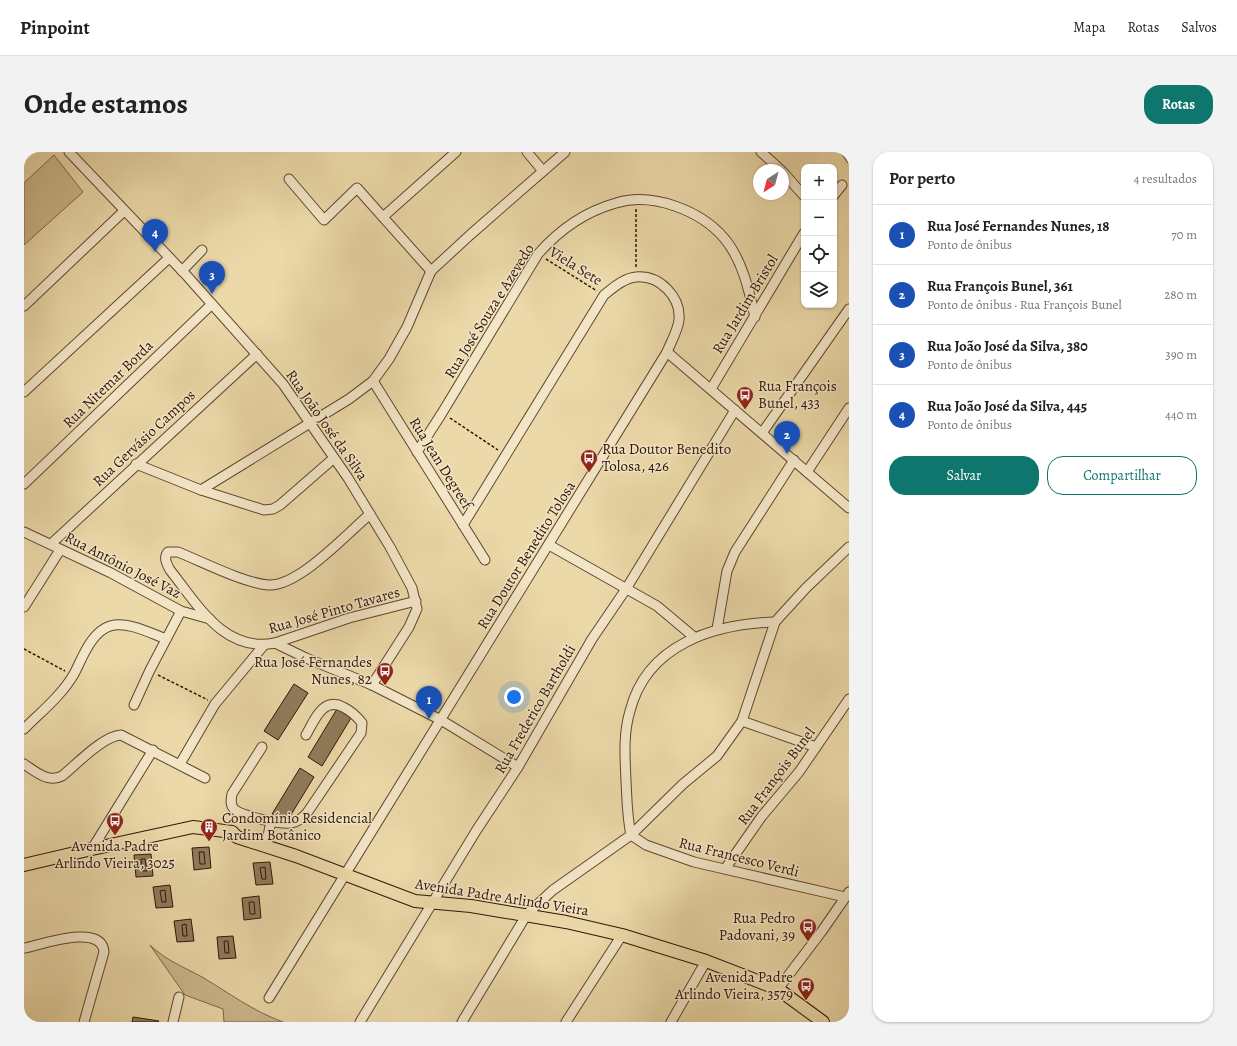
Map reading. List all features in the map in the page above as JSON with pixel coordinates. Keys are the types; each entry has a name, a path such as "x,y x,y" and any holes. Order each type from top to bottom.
{"main road":[{"name":"Avenida Padre Arlindo Vieira","path":"24,865 92,848 186,830 194,833 230,838 237,837 266,846 415,901 527,914 622,935 706,961 778,989 823,1022"}],"street":[{"name":"Rua João José da Silva","path":"69,152 168,258 182,271 283,384 310,422 370,514 412,588 416,601"},
{"path":"383,217 456,152"},
{"path":"527,152 543,171"},
{"path":"201,490 349,399 373,381 407,327 431,271 565,152"},
{"path":"761,152 774,164"},
{"path":"289,179 324,220 357,188 431,271"},
{"path":"789,179 801,193"},
{"path":"837,191 842,185"},
{"name":"Rua José Souza e Azevedo","path":"417,452 538,254 553,237 571,223 616,202 636,200 670,204 687,210 712,227 724,238 733,250 748,290 755,317"},
{"path":"24,306 124,211"},
{"name":"Rua Jardim Bristol","path":"711,389 802,236"},
{"path":"182,271 202,250"},
{"path":"24,392 168,258"},
{"path":"463,525 604,295 624,281 636,277"},
{"name":"Rua Doutor Benedito Tolosa","path":"269,998 667,352 679,321 676,299 666,287 648,279 636,277"},
{"name":"Rua Nitemar Borda","path":"24,484 212,304"},
{"path":"762,433 849,309"},
{"path":"667,352 849,508"},
{"name":"Rua Gervásio Campos","path":"51,544 257,354"},
{"name":"Rua Jean Degreef","path":"373,381 485,560"},
{"path":"807,472 849,408"},
{"name":"Rua Frederico Bartholdi","path":"360,1022 476,831 518,767 592,639 626,589 736,410"},
{"path":"136,464 201,490 264,510 273,509 334,458"},
{"path":"717,629 727,571 735,552 794,460"},
{"name":"Rua José Pinto Tavares","path":"370,514 303,573 288,581 271,585 254,583 178,552 171,551 166,555 166,563 210,619 228,635 239,641 264,645 275,643 350,618 416,601"},
{"name":"Rua Antônio José Vaz","path":"24,532 111,573 181,611 210,619"},
{"path":"549,545 657,606 694,637"},
{"path":"462,1022 527,914 553,890 631,835 683,784 717,756 742,721 775,622 806,588 849,547"},
{"path":"24,607 60,550"},
{"path":"372,685 414,618 417,609 416,601"},
{"path":"134,705 150,670 181,611"},
{"path":"631,835 627,819 625,733 630,710 640,686 654,666 670,652 694,637 717,629 751,623 775,622"},
{"path":"24,729 59,694 74,675 86,651 96,636 110,626 131,626 166,639"},
{"path":"275,643 306,658 372,685 441,720 518,767"},
{"path":"180,764 215,704 264,645"},
{"name":"Rua François Bunel","path":"725,869 758,822 799,772 849,700"},
{"path":"262,747 232,794 231,802 234,809 242,814 290,824 300,820 307,813 361,733 362,723 354,713 336,703 327,704 320,711 306,735"},
{"path":"742,721 816,747"},
{"path":"24,764 44,776 51,779 56,779 62,776 105,741 114,736 129,738 205,778"},
{"path":"92,848 153,750"},
{"path":"266,846 271,821"},
{"name":"Rua Francesco Verdi","path":"631,835 638,841 656,850 725,869 847,895"},
{"path":"778,989 847,895"},
{"path":"566,1022 622,935"},
{"path":"25,948 75,938 91,937 99,940 103,946 104,952 84,1022"},
{"path":"671,1022 706,961"},
{"path":"173,1022 180,997"}],"path":[{"path":"636,200 636,277"},
{"name":"Viela Sete","path":"538,254 604,295"},
{"path":"442,413 506,456"},
{"path":"24,650 74,675"},
{"path":"150,670 215,704"}],"shaded area":[{"path":"54,155 83,192 24,245 24,183"},
{"path":"150,945 168,959 202,977 251,1007 283,1022 224,1022 223,1009 185,995"}],"building":[{"path":"294,684 308,693 278,740 264,731"},
{"path":"337,709 351,718 322,766 308,757"},
{"path":"300,768 314,777 286,823 272,814"},
{"path":"209,847 211,868 194,870 192,848"},
{"path":"199,852 204,852 205,864 200,864"},
{"path":"151,854 153,876 136,877 134,855"},
{"path":"141,859 145,859 147,871 142,871"},
{"path":"270,862 273,884 256,885 253,863"},
{"path":"265,867 266,879 262,879 260,868"},
{"path":"170,885 173,907 156,908 153,887"},
{"path":"165,890 166,902 162,902 160,891"},
{"path":"259,896 261,918 244,920 242,898"},
{"path":"249,902 254,902 255,914 250,914"},
{"path":"191,919 194,941 177,942 174,921"},
{"path":"186,924 187,936 183,936 182,925"},
{"path":"233,936 236,958 219,959 217,937"},
{"path":"224,941 228,941 229,953 225,953"},
{"path":"133,1017 159,1021 132,1022"}],"waterway":[{"path":"841,152 849,163"}],"place":[{"name":"Rua João José da Silva, 445","path":"155,252"},
{"name":"Rua João José da Silva, 380","path":"212,294"},
{"name":"Rua François Bunel, 433","path":"745,410"},
{"name":"Rua François Bunel, 361","path":"787,454"},
{"name":"Rua Doutor Benedito Tolosa, 426","path":"589,473"},
{"name":"Rua José Fernandes Nunes, 82","path":"385,686"},
{"name":"Rua José Fernandes Nunes, 18","path":"429,719"},
{"name":"Avenida Padre Arlindo Vieira, 3025","path":"115,836"},
{"name":"Condomínio Residencial Jardim Botânico","path":"209,842"},
{"name":"Rua Pedro Padovani, 39","path":"808,942"},
{"name":"Avenida Padre Arlindo Vieira, 3579","path":"806,1001"}]}
